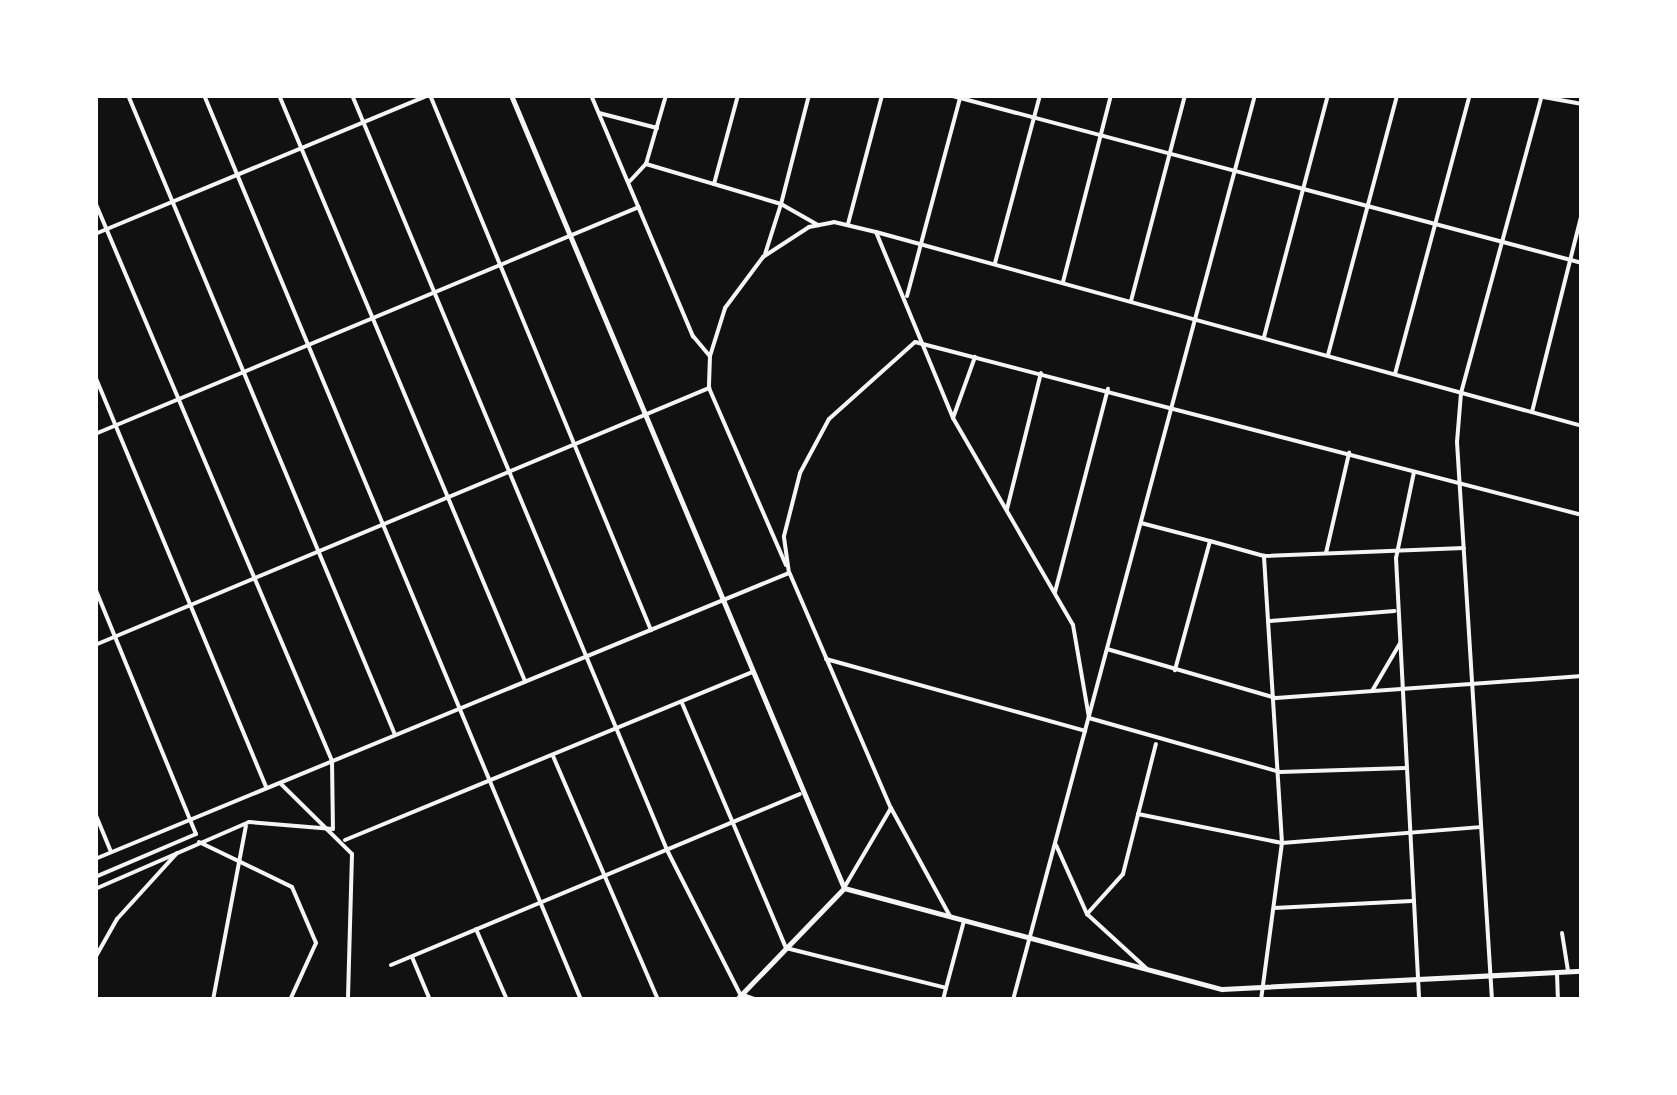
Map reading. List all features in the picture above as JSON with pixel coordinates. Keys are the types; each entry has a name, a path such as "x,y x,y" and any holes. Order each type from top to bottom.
{"street":[{"path":"128,95 396,735"},
{"path":"204,95 234,176 462,708 537,904 581,1000"},
{"path":"280,95 525,681"},
{"path":"352,95 666,850 738,997"},
{"path":"95,234 429,95 651,630"},
{"path":"511,95 753,672 800,794 844,888"},
{"path":"592,95 639,207 710,356"},
{"path":"629,183 646,164 666,95"},
{"path":"714,184 738,95"},
{"path":"809,95 763,257 725,308 710,356 709,388 891,808 950,916"},
{"path":"848,224 882,95"},
{"path":"949,95 1582,263"},
{"path":"995,264 1040,95"},
{"path":"1063,282 1111,95"},
{"path":"1131,301 1186,95"},
{"path":"1014,1000 1255,95"},
{"path":"1264,338 1328,95"},
{"path":"1328,356 1397,95"},
{"path":"1395,374 1470,95"},
{"path":"1532,95 1582,104"},
{"path":"906,301 960,96"},
{"path":"1492,1000 1460,484 1461,392 1541,96"},
{"path":"600,114 657,128"},
{"path":"646,164 781,204 818,225"},
{"path":"95,202 332,761 333,829"},
{"path":"95,434 639,207"},
{"path":"1532,412 1582,212"},
{"path":"763,257 818,225 848,224 1582,426"},
{"path":"876,232 906,301 915,342 953,418 1072,625 1088,718"},
{"path":"915,342 1173,404 1582,515"},
{"path":"790,574 792,504 829,419 915,342"},
{"path":"953,418 975,357"},
{"path":"1007,508 1041,374"},
{"path":"95,376 267,788"},
{"path":"95,645 709,388"},
{"path":"1055,594 1108,389"},
{"path":"1326,553 1350,453"},
{"path":"1414,472 1397,550 1397,611 1419,1000"},
{"path":"1140,523 1264,556 1464,548"},
{"path":"1174,670 1210,541"},
{"path":"1262,996 1282,842 1276,698 1264,556"},
{"path":"95,859 790,574"},
{"path":"95,588 194,818 196,834 95,877"},
{"path":"1270,621 1397,611"},
{"path":"1371,693 1400,643"},
{"path":"1107,649 1276,698 1472,688 1582,676"},
{"path":"826,659 1085,731"},
{"path":"345,840 378,830 753,672"},
{"path":"682,702 786,948"},
{"path":"1088,718 1157,742 1280,772 1405,768"},
{"path":"1087,914 1123,874 1157,742"},
{"path":"553,756 658,1000"},
{"path":"280,783 345,840 356,871 348,1000"},
{"path":"391,965 800,794"},
{"path":"738,997 844,888 891,808"},
{"path":"95,813 111,852"},
{"path":"1138,814 1282,842 1481,826"},
{"path":"95,889 248,822 333,829"},
{"path":"213,1000 234,859 248,822"},
{"path":"1056,840 1087,914 1147,969"},
{"path":"198,842 292,887 313,931 290,1000"},
{"path":"95,958 117,919 186,848"},
{"path":"844,888 1262,996 1582,971"},
{"path":"1274,908 1412,901"},
{"path":"943,1000 964,920"},
{"path":"476,930 507,1000"},
{"path":"1562,934 1568,972"},
{"path":"786,948 946,988"},
{"path":"412,957 430,1000"},
{"path":"1557,973 1558,1000"},
{"path":"738,997 757,1000"}]}
